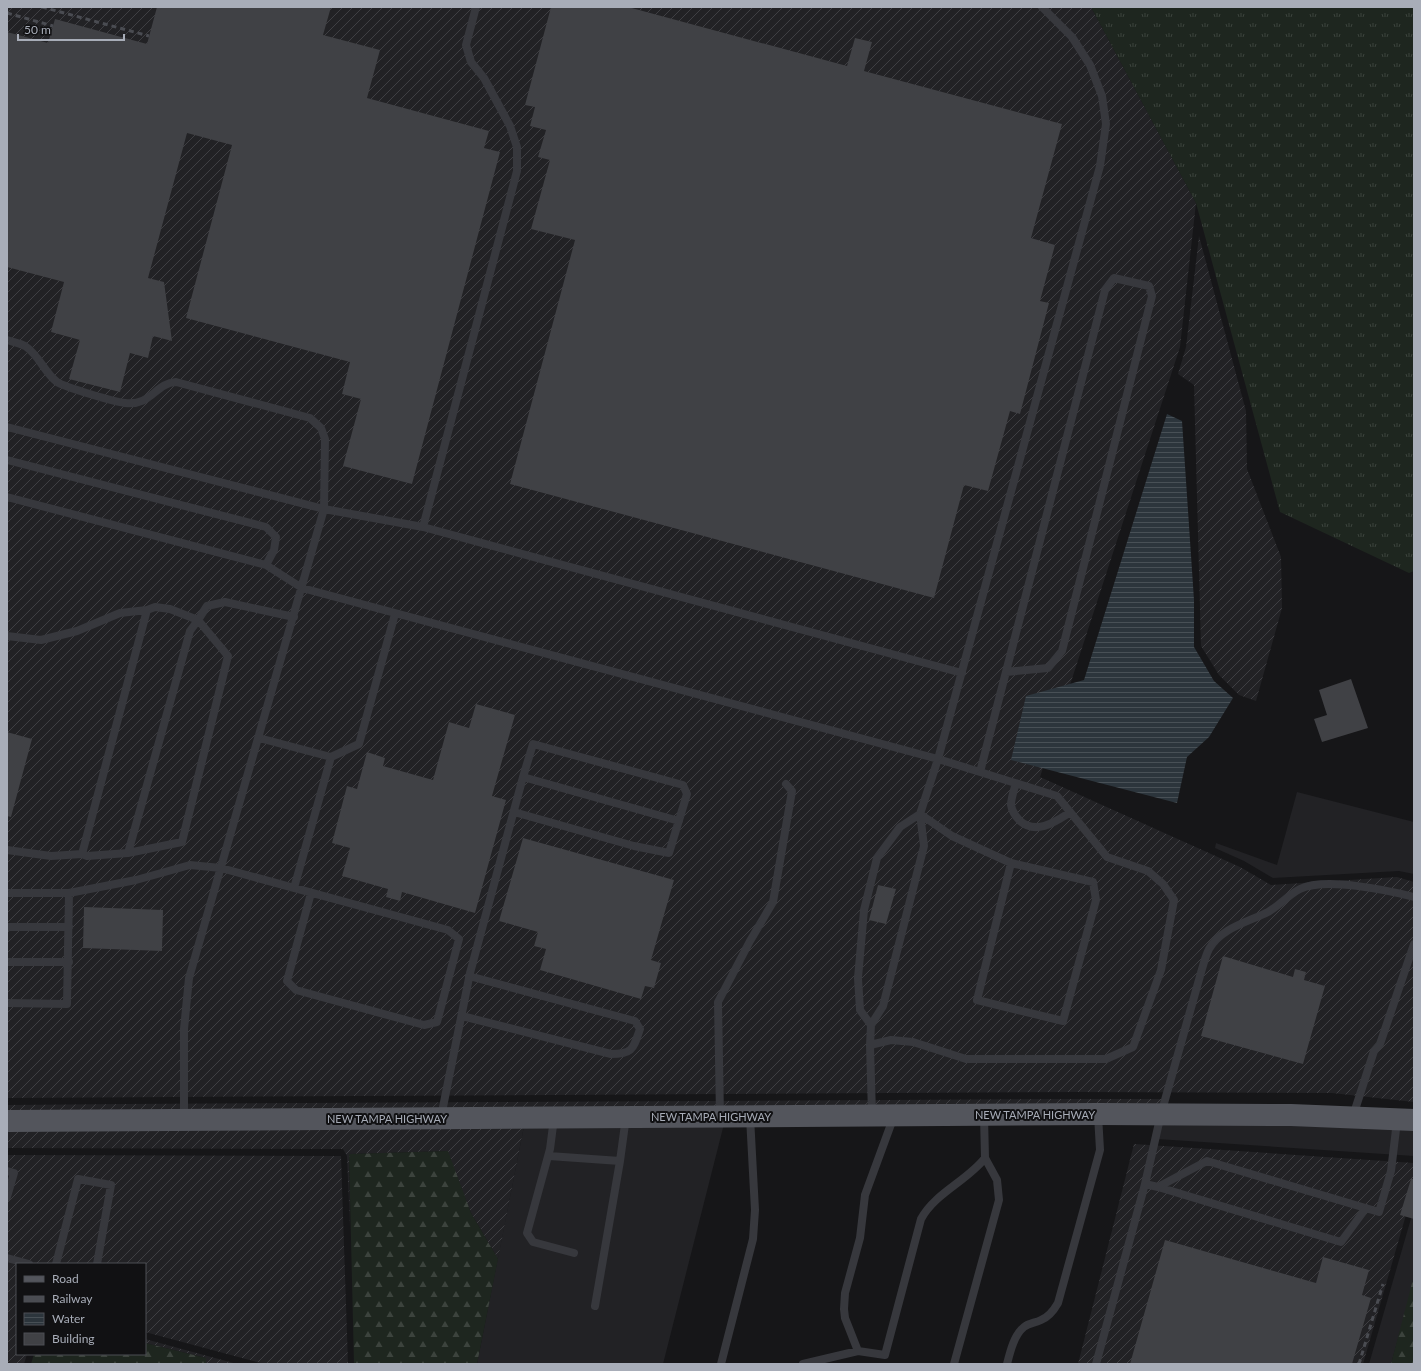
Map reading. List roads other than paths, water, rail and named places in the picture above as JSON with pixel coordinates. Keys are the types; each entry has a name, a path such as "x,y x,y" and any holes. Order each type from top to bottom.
{"main road":[{"name":"NEW TAMPA HIGHWAY","path":"7,1121 1098,1114 1406,1119"}],"lane":[{"path":"424,527 517,171 517,147 510,126 484,78 471,62 466,45 476,7"},
{"path":"872,1115 870,1045 871,1025 883,1006 924,846 920,814 938,759 962,673 1100,166 1106,124 1102,96 1090,65 1072,37 1042,7"},
{"path":"980,772 1105,290 1114,278 1149,286 1152,296 1062,651 1048,668 1006,672"},
{"path":"7,340 23,345 33,352 49,375 59,384 124,403 137,403 148,399 168,382 176,382 310,418 321,428 325,439 324,510 259,738 195,953 187,993 184,1029 184,1120"},
{"path":"7,427 324,510 424,527 962,673"},
{"path":"7,460 266,526 276,537 274,550 266,564"},
{"path":"7,497 266,564 302,588 938,759 1057,796 1069,813 1107,857 1148,871 1163,884 1174,900 1160,970 1133,1047 1106,1059 966,1059 913,1042 891,1040 870,1045"},
{"path":"128,853 190,631 207,606 225,602 294,617"},
{"path":"7,636 40,640 77,631 120,613 155,608 170,609 198,620 228,656 182,842 128,853 87,856 82,854 51,856 7,850"},
{"path":"82,854 147,610"},
{"path":"259,738 331,757 359,744 396,614"},
{"path":"440,1118 470,976 514,812 533,744 683,785 687,794 669,854 634,846 514,812"},
{"path":"294,888 331,757"},
{"path":"524,777 679,821"},
{"path":"1016,783 1011,807 1013,814 1025,825 1044,826 1054,823 1069,813"},
{"path":"720,1116 718,1002 750,941 773,902 792,792 786,784"},
{"path":"920,814 952,836 1011,863 1093,882 1096,900 1063,1020 977,1000 1011,863"},
{"path":"871,1025 860,1010 858,978 864,910 878,858 900,827 920,814"},
{"path":"7,893 69,893 136,880 190,866 221,868 448,930 459,939 437,1022 424,1025 296,990 287,981 311,893"},
{"path":"1096,1364 1146,1184 1161,1114 1209,949 1225,933 1269,911 1284,898 1301,888 1323,885 1355,886 1414,897"},
{"path":"7,1003 67,1004 69,962 69,893"},
{"path":"7,927 69,927"},
{"path":"1353,1117 1374,1051 1380,1044 1414,944"},
{"path":"7,962 69,962"},
{"path":"462,1016 611,1054 624,1054 634,1048 640,1029 635,1021 470,976"},
{"path":"1007,1364 1017,1335 1023,1327 1032,1322 1043,1320 1050,1314 1058,1303 1100,1150 1098,1114"},
{"path":"858,1351 845,1318 845,1293 860,1238 865,1195 895,1115"},
{"path":"954,1364 999,1200 997,1180 985,1158 984,1115"},
{"path":"721,1364 753,1239 755,1210 750,1116"},
{"path":"554,1117 549,1156 527,1233 533,1242 574,1253"},
{"path":"595,1306 620,1161 626,1117"},
{"path":"1158,1187 1207,1161 1379,1212 1406,1119"},
{"path":"549,1156 620,1161"},
{"path":"803,1364 858,1351 885,1355 922,1220 933,1203 976,1168 985,1158"},
{"path":"7,1171 14,1173 7,1197"},
{"path":"56,1263 78,1179 111,1186 97,1263"},
{"path":"1146,1184 1341,1242 1366,1208"},
{"path":"7,1258 25,1263"}],"water":[{"path":"1167,414 1182,421 1194,600 1194,647 1214,681 1233,698 1209,737 1187,757 1177,803 1011,760 1026,696 1084,680"}],"railway":[{"path":"42,7 149,36"},
{"path":"7,13 53,26"},
{"path":"1359,1364 1383,1284"}]}
